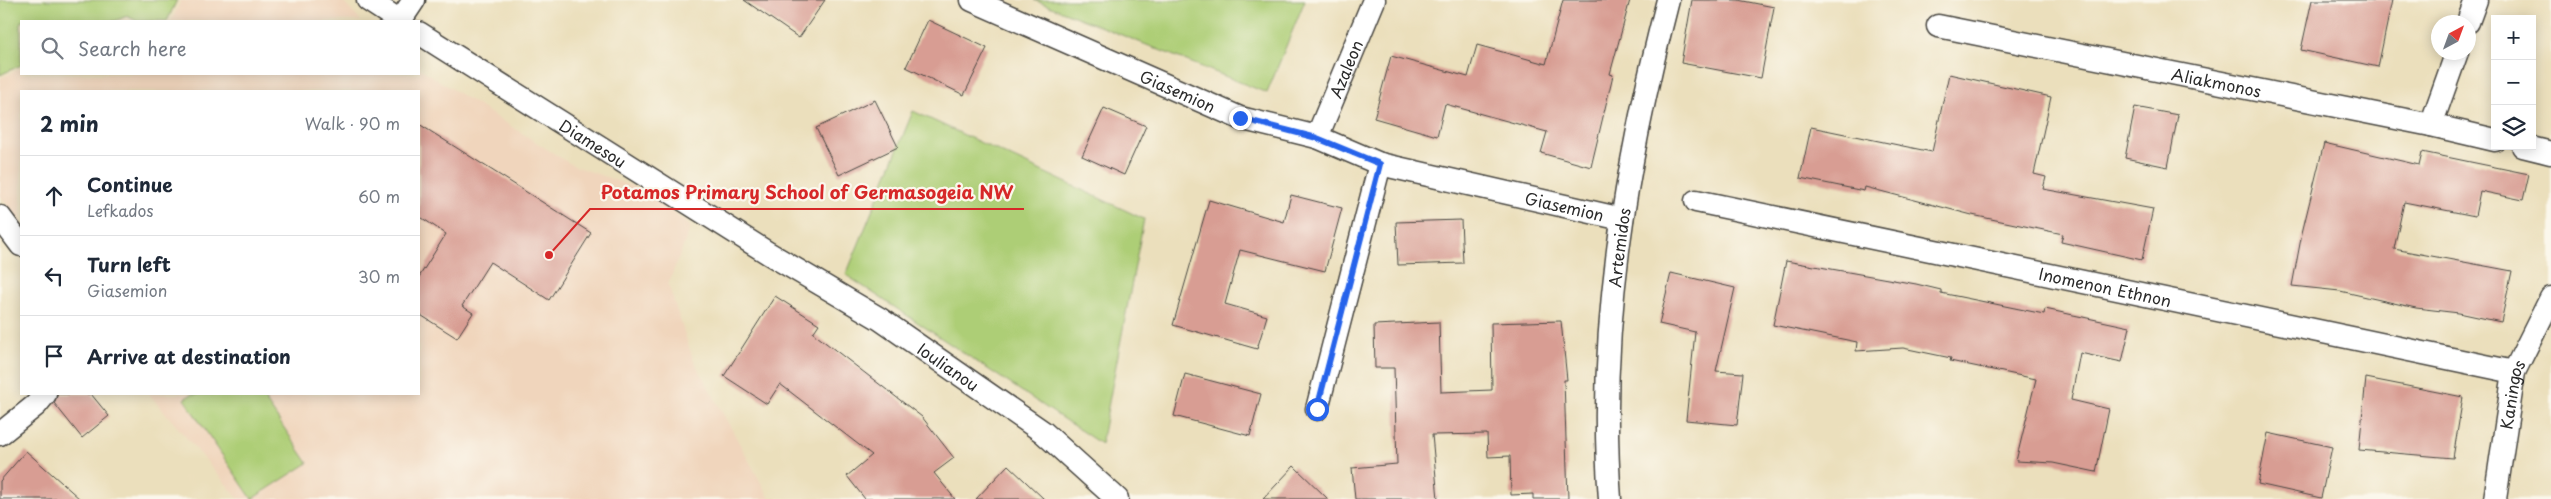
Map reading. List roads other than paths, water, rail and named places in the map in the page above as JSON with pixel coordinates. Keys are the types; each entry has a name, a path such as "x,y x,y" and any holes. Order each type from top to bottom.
{"street":[{"path":"368,0 398,20"},
{"path":"401,20 414,0"},
{"name":"Giasemion","path":"972,0 1240,118 1317,138 1380,164 1622,219"},
{"name":"Azaleon","path":"1317,138 1374,0"},
{"name":"Artemidos","path":"1610,499 1608,355 1622,219 1647,82 1668,0"},
{"path":"2471,15 2476,0"},
{"name":"Aliakmonos","path":"1938,26 2431,125 2491,139"},
{"name":"Diamesou","path":"420,34 768,253"},
{"path":"2431,125 2454,60"},
{"path":"2536,149 2551,153"},
{"path":"1317,409 1380,164"},
{"name":"Inomenon Ethnon","path":"1696,201 2514,372"},
{"path":"0,217 20,244"},
{"name":"Ioulianou","path":"768,253 880,319 1043,432 1117,499"},
{"name":"Kaningos","path":"2494,499 2514,372 2551,298"},
{"path":"0,434 36,405 44,395"}],"place":[{"name":"Potamos Primary School of Germasogeia NW","path":"549,255"}]}
